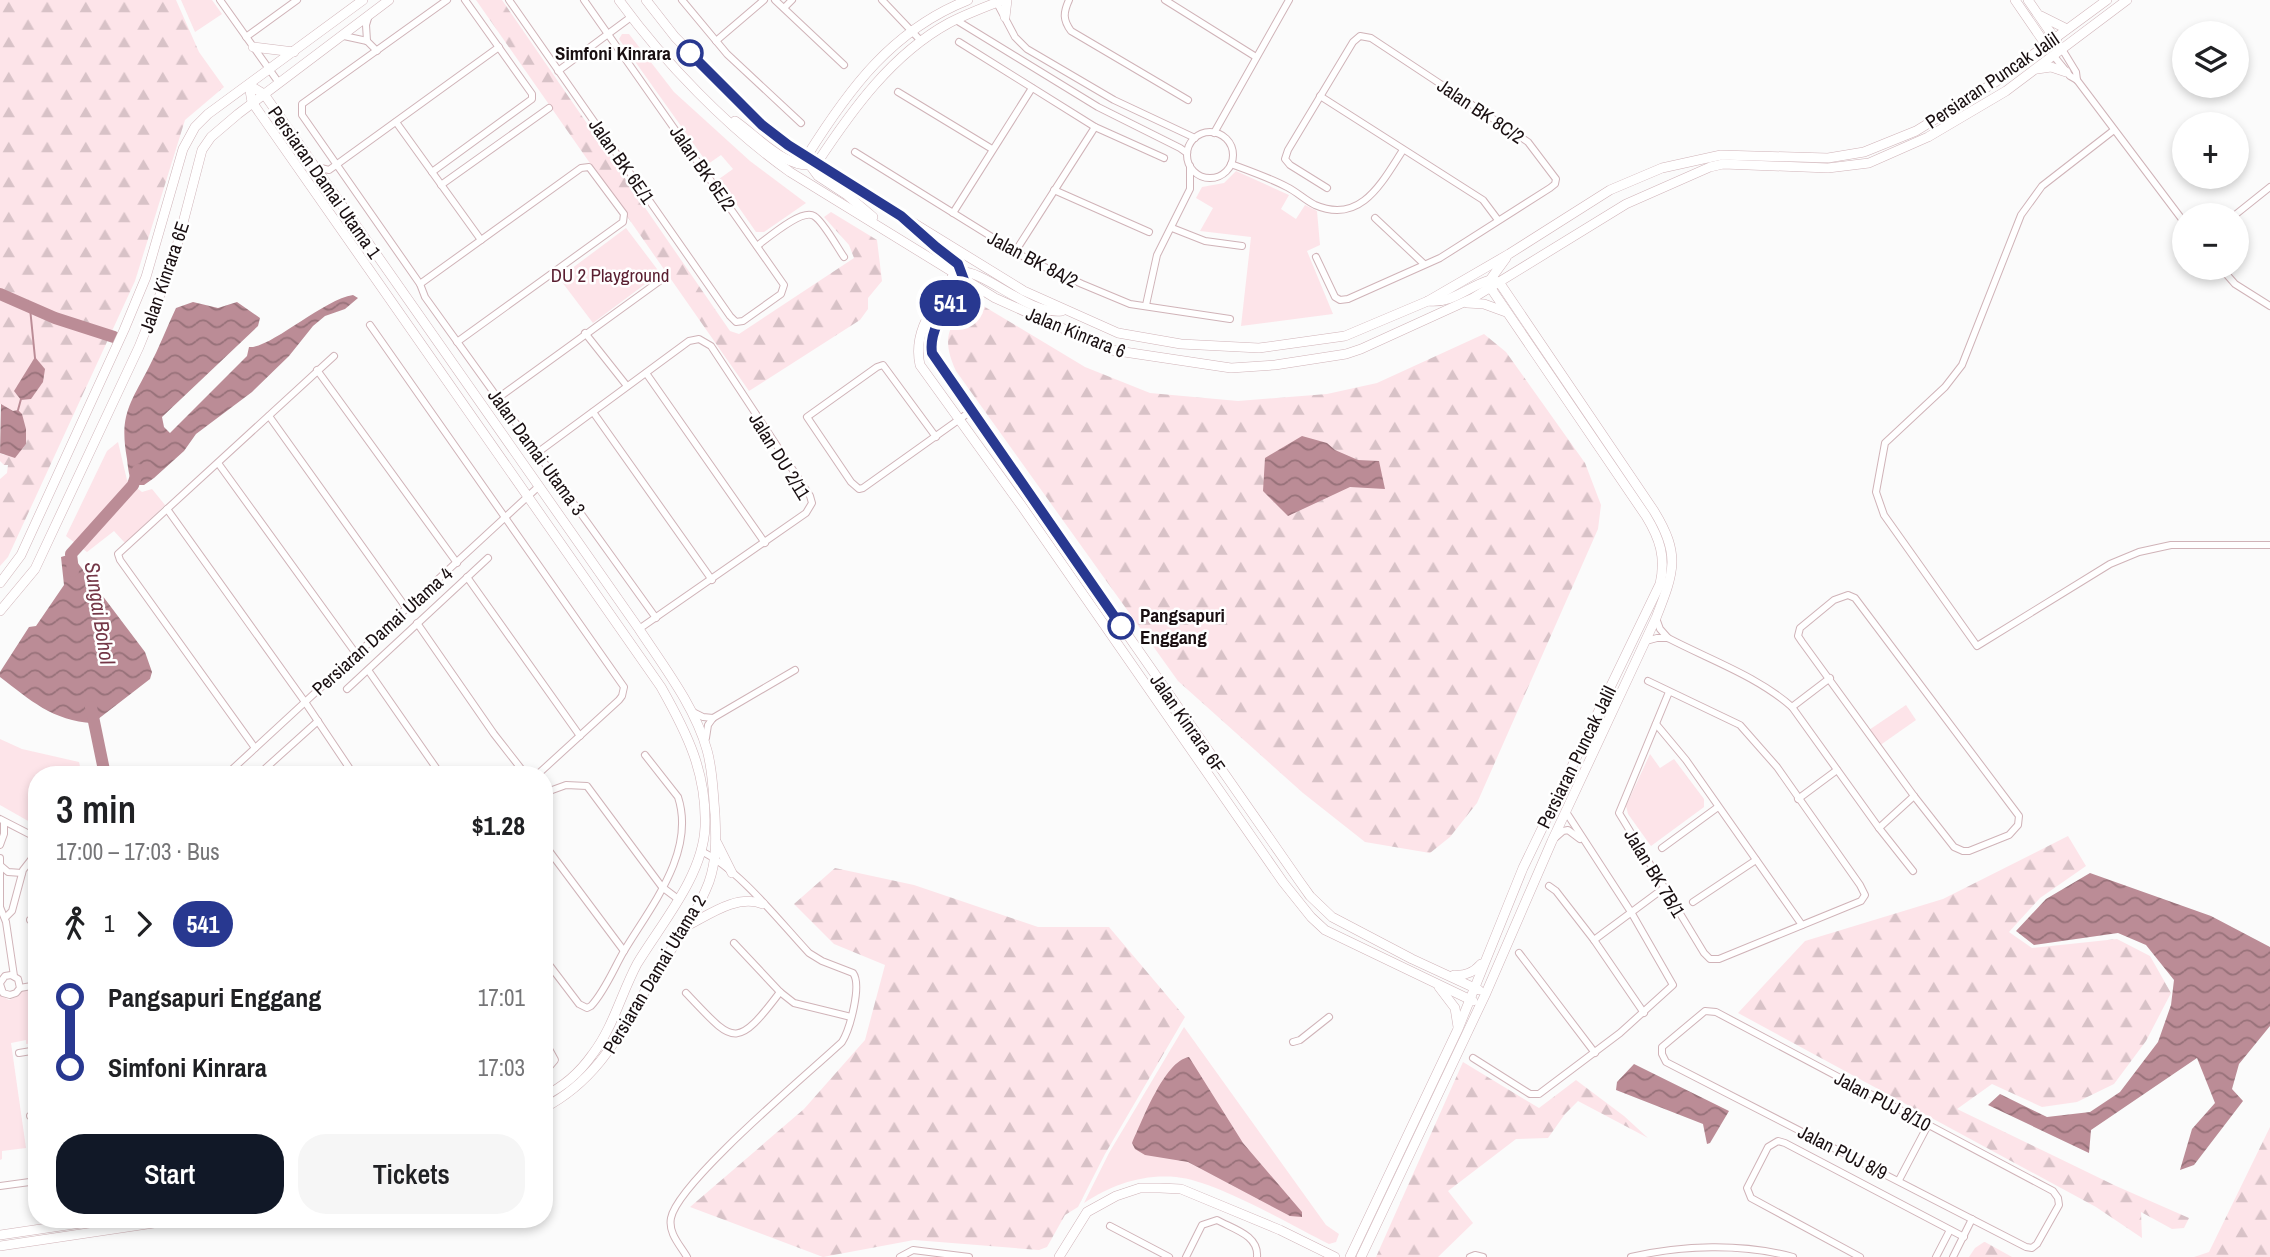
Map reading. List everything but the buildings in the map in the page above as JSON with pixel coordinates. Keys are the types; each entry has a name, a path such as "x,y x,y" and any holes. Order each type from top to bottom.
{"main road":[{"name":"Jalan Kinrara 6E","path":"0,583 21,555 124,330 146,277 183,149 195,127 208,114 363,0"},
{"name":"Jalan Kinrara 6E","path":"0,611 35,569 144,337 172,265 202,150 211,137 252,102 389,0"},
{"name":"Jalan Kinrara 6","path":"619,0 717,110 758,149 984,292 1111,350 1231,368 1346,354 1463,303 1493,283"},
{"name":"Jalan Kinrara 6","path":"646,0 675,37 738,103 788,145 1024,291 1118,333 1181,344 1259,348 1345,336 1428,300 1509,254"},
{"path":"890,232 847,194 818,176 811,161 816,142 875,61 912,29 942,10 968,0"},
{"path":"2015,0 2053,55"},
{"path":"2028,0 2062,49"},
{"name":"Persiaran Puncak Jalil","path":"1493,283 1509,254 1610,190 1662,168 1720,155 1828,158 1864,152 1916,131 1997,81 2107,0"},
{"name":"Persiaran Puncak Jalil","path":"1493,283 1626,204 1689,174 1723,164 1828,168 1869,163 1928,137 2006,91 2127,0"},
{"path":"717,110 792,162 811,161 828,148 885,72 920,41 956,20 1001,1 1005,17"},
{"path":"2037,13 2067,29"},
{"path":"253,47 294,52"},
{"path":"2034,70 2051,67 2066,72"},
{"path":"276,112 279,83"},
{"name":"Persiaran Damai Utama 1","path":"249,85 264,94 538,487"},
{"name":"Persiaran Damai Utama 1","path":"249,85 252,102 527,498"},
{"path":"238,114 263,117"},
{"path":"788,145 816,142"},
{"path":"828,148 828,165 833,174"},
{"path":"901,216 958,264 961,275 973,273 1037,307 1055,312 1065,311"},
{"path":"941,265 944,272 942,294"},
{"path":"1508,298 1507,287 1512,274"},
{"name":"Jalan Kinrara 6F","path":"961,275 942,294 921,328 917,352 920,365 1283,882 1311,918 1325,930 1481,1004"},
{"name":"Jalan Kinrara 6F","path":"961,275 952,300 937,324 931,344 938,363 1310,896 1332,917 1486,993"},
{"path":"1428,300 1439,302 1493,283"},
{"name":"Persiaran Puncak Jalil","path":"1361,1257 1481,1004 1552,841 1656,618 1669,586 1672,567 1672,550 1666,531 1508,298 1493,283"},
{"name":"Persiaran Puncak Jalil","path":"1350,1257 1458,1029 1523,868 1660,584 1663,567 1658,535 1506,312 1493,283"},
{"path":"952,300 970,290 984,292"},
{"path":"1463,303 1484,304 1506,312"},
{"name":"Persiaran Damai Utama 2","path":"538,487 639,629 688,709 706,747 712,782 716,841 716,858 708,885 687,926 620,1034 597,1068 553,1102"},
{"name":"Persiaran Damai Utama 2","path":"527,498 661,687 684,727 693,749 702,789 705,828 701,851 680,896 637,965 606,1033 592,1055 553,1092"},
{"path":"1066,570 1077,562"},
{"path":"1547,817 1555,812 1566,812"},
{"path":"1244,826 1255,818"},
{"path":"716,841 732,873"},
{"path":"687,926 736,902 746,900 763,904"},
{"path":"1445,974 1467,974 1475,971 1485,960"},
{"path":"1437,985 1455,1008 1458,1029"},
{"path":"1059,1257 1087,1212 1116,1196 1140,1188 1181,1189 1280,1230 1335,1257"},
{"path":"0,1235 47,1228"},
{"path":"0,1246 120,1228"}],"street":[{"path":"220,0 279,83"},
{"path":"246,37 297,0"},
{"path":"369,15 366,25 368,41 377,51 447,0"},
{"path":"432,172 532,99 533,94 465,0"},
{"name":"Jalan BK 6E/1","path":"509,0 736,322"},
{"name":"Jalan BK 6E/2","path":"584,0 785,288 752,315 736,322"},
{"path":"682,0 716,41 801,123"},
{"path":"716,41 764,0"},
{"path":"775,0 844,65"},
{"path":"784,8 792,0"},
{"path":"882,0 912,29 920,41"},
{"path":"1069,0 1064,10 1064,22 1071,31 1188,100"},
{"path":"1165,0 1256,57"},
{"path":"1214,133 1290,0"},
{"path":"558,71 631,16"},
{"path":"1005,17 1015,37 1027,49 1114,100 1195,138"},
{"path":"956,20 1098,107 1187,153"},
{"path":"342,36 368,41"},
{"name":"Jalan BK 8C/2","path":"1316,257 1335,297 1340,300 1348,299 1440,258 1555,184 1556,179 1528,142 1371,38 1360,36 1353,42 1320,96 1285,159 1290,166 1327,188"},
{"path":"959,42 1095,127 1164,158"},
{"path":"314,166 329,170 337,165 499,47"},
{"path":"2062,49 2076,72 2077,80"},
{"name":"Jalan Damai Utama 3","path":"377,51 302,104 302,115 420,284 425,298 656,618"},
{"path":"2053,55 2066,72 2077,80 2172,206"},
{"path":"953,213 1032,88"},
{"path":"898,92 992,149"},
{"path":"1320,96 1483,200 1498,220"},
{"path":"441,185 549,108"},
{"path":"396,122 481,240"},
{"path":"1015,252 1095,127"},
{"path":"2113,130 2042,186 2021,215 1962,365 1945,387 1885,443 1876,492 1884,515 1977,646 2110,564 2139,552 2171,545 2270,545"},
{"path":"1146,305 1157,255 1190,189 1187,153 1195,138 1204,133 1214,133 1230,144 1233,154 1231,164 1218,177 1205,178 1190,166"},
{"path":"1231,164 1288,187 1314,204 1342,210 1354,207 1373,194 1403,150"},
{"name":"Jalan BK 8A/2","path":"855,152 1015,252 1082,285 1130,304 1230,319"},
{"path":"330,190 330,177 337,165"},
{"path":"420,284 582,168 589,167 624,214 623,222 457,342"},
{"path":"1190,189 1205,178"},
{"path":"2249,204 2270,187"},
{"path":"1054,190 1149,232"},
{"path":"757,246 800,216 809,214 818,219 844,257"},
{"path":"1375,218 1424,264"},
{"path":"1172,228 1205,241 1242,246"},
{"path":"498,398 665,276"},
{"path":"2232,280 2270,306"},
{"path":"370,325 624,687 622,696 547,766"},
{"path":"585,332 627,386"},
{"name":"Jalan DU 2/11","path":"639,629 765,544 806,513 812,503 810,496 711,346 699,339 690,341 646,373"},
{"path":"255,748 118,554 334,356"},
{"path":"936,438 883,365 877,366 807,417 851,482 859,489 936,438 971,411"},
{"path":"317,370 457,563"},
{"path":"537,453 646,373 765,544"},
{"path":"593,412 712,580"},
{"path":"269,416 407,609"},
{"path":"218,463 357,655"},
{"name":"Persiaran Damai Utama 4","path":"236,766 538,487"},
{"path":"167,509 305,702 347,766"},
{"path":"346,689 488,558"},
{"path":"467,577 580,736"},
{"path":"1848,595 1855,598 2019,816 2018,825 2009,835 1983,846 1962,851 1954,847 1830,678 1798,636 1800,628 1814,614 1848,595"},
{"path":"1656,618 1660,629 1668,638 1760,683 1792,707 1878,828 1913,871"},
{"path":"417,623 519,766"},
{"path":"1644,642 1668,638"},
{"path":"368,670 435,766"},
{"path":"706,747 708,725 713,718 795,670"},
{"path":"1792,707 1830,678"},
{"path":"1648,681 1740,725 1777,767 1865,895 1861,901 1802,925 1686,760 1656,724"},
{"name":"Jalan BK 7B/1","path":"1669,692 1619,813 1710,959 1719,959 1802,925"},
{"path":"688,709 703,717 713,718"},
{"path":"1169,719 1180,712"},
{"path":"268,766 318,721"},
{"path":"553,970 579,1004 587,1008 594,1004 676,859 682,830 678,797 645,755"},
{"path":"1798,799 1837,770"},
{"path":"553,790 566,785 587,786 662,887 680,896"},
{"path":"1878,828 1914,796"},
{"path":"1662,848 1718,807"},
{"path":"1473,1058 1530,1094 1542,1092 1595,1053 1672,987 1673,982 1631,912 1566,812"},
{"path":"2,821 28,834"},
{"path":"0,845 4,834 2,821"},
{"path":"1552,841 1568,830 1579,837 1591,851"},
{"path":"687,1257 670,1225 671,1215 680,1199 723,1153 842,1042 851,1017 857,984 855,975 809,953 732,873 716,858 701,851"},
{"path":"553,856 624,951"},
{"path":"0,858 1,907 14,976 18,979 20,988"},
{"path":"1693,902 1756,860"},
{"path":"5,918 12,911 22,873 28,865"},
{"path":"1,866 8,872 22,873"},
{"path":"1549,886 1556,891 1594,940 1644,1013"},
{"path":"1594,940 1664,888"},
{"path":"734,943 780,992 794,1003 851,1017"},
{"path":"1519,953 1595,1053"},
{"path":"14,976 5,976 0,984 3,993 10,995 20,988 28,987"},
{"path":"687,993 723,1031 737,1034 759,1021 780,992"},
{"name":"Jalan PUJ 8/10","path":"1704,1011 1716,1012 2053,1191 2058,1198"},
{"name":"Jalan PUJ 8/9","path":"1704,1011 1662,1047 1666,1062 2032,1248 2037,1244 2059,1205 2058,1198"},
{"path":"1293,1042 1300,1040 1329,1017"},
{"path":"19,1052 28,1051"},
{"path":"1899,1181 1928,1125"},
{"path":"1860,1257 1751,1198 1747,1188 1768,1147 1778,1141 1964,1237"},
{"path":"0,1186 28,1182"},
{"path":"1954,1257 1972,1219"},
{"path":"1186,1257 1202,1225 1217,1220 1251,1238 1258,1248 1257,1257"},
{"path":"1110,1226 1169,1257"},
{"path":"1936,1257 1950,1230"},
{"path":"1631,1257 1664,1251 1728,1248 1769,1250 1793,1257"},
{"path":"900,1257 913,1250 969,1257"},
{"path":"1470,1257 1483,1257"}],"green space":[{"path":"0,0 176,0 199,52 224,87 185,120 135,281 8,557 0,566 0,479 7,473 8,465 0,461 0,453 4,455 26,444 20,420 0,404"},
{"path":"181,0 212,0 222,14 195,32"},
{"path":"476,0 502,0 730,331 739,334 854,258 849,245 824,217 831,212 877,240 882,281 868,298 868,309 860,320 749,391"},
{"path":"622,34 629,34 674,92 750,161 806,203 764,232 756,232 719,179 733,169 721,155 708,164 619,39"},
{"path":"1236,171 1289,195 1281,209 1296,219 1305,205 1317,211 1320,245 1307,251 1333,314 1241,326 1251,237 1200,231 1213,208 1196,198 1202,187 1224,183"},
{"name":"DU 2 Playground","path":"626,228 660,273 593,323 559,278"},
{"path":"970,298 1085,367 1150,393 1238,401 1327,394 1377,383 1484,334 1506,352 1585,463 1601,505 1598,529 1477,803 1450,837 1430,853 1365,842 1303,793 1178,681 956,371 948,340 957,317"},
{"path":"118,442 127,480 142,492 152,489 165,505 125,543 114,531 87,552 66,536 107,451"},
{"path":"1906,705 1916,720 1879,746 1869,730"},
{"path":"0,739 22,749 79,762 80,766 28,766 28,821 0,805"},
{"path":"1650,754 1660,768 1674,759 1704,799 1704,807 1651,846 1628,814 1626,806"},
{"path":"2068,836 2086,866 2040,898 2009,932 2032,948 2117,939 2150,956 2171,993 2146,1041 2114,1084 2077,1102 2042,1107 1992,1084 1957,1109 2189,1218 2184,1228 2172,1229 2141,1212 2142,1238 2096,1207 1738,1013 1805,941 1943,899"},
{"path":"835,868 914,885 1038,927 1109,927 1185,1017 1105,1154 1078,1207 1065,1215 1047,1247 1039,1250 914,1240 823,1257 690,1207 804,1109 865,1040 885,965 834,944 794,904"},
{"path":"22,990 28,991 28,1044 26,1040 11,1043 26,1148 2,1151 0,1160 0,995 9,1000 19,996"},
{"path":"1184,1027 1326,1225 1339,1234 1336,1242 1329,1244 1212,1186 1176,1177 1151,1177 1127,1182 1084,1203 1109,1153"},
{"path":"1463,1062 1539,1108 1576,1080 1648,1138 1578,1101 1548,1138 1516,1139 1448,1191 1473,1223 1438,1257 1376,1257"},
{"path":"2270,1127 2270,1257 2194,1257 2209,1252"},
{"path":"1984,1242 2012,1257 1969,1257 1975,1248"}],"water":[{"path":"353,295 358,298 345,309 325,316 313,326 289,356 252,392 196,434 184,451 154,478 144,485 133,485 125,444 125,420 176,308 193,302 218,308 237,302 260,318 258,326 162,417 164,427 170,433 247,356 249,347 270,340 327,306"},
{"path":"35,357 45,369 43,382 31,399 21,400 14,391"},
{"path":"1,404 22,414 26,429 26,444 15,458 0,453"},
{"path":"1302,436 1327,443 1335,450 1358,460 1379,461 1385,489 1350,487 1288,516 1263,491 1265,458"},
{"path":"71,554 145,652 152,672 150,679 93,723 54,714 0,677 0,672 29,627 36,626 64,585 61,557"},
{"path":"2090,873 2211,916 2270,947 2270,1026 2239,1064 2232,1089 2243,1101 2194,1165 2180,1170 2192,1129 2215,1103 2197,1058 2091,1130 2089,1153 1988,1105 2000,1094 2047,1117 2090,1112 2120,1092 2158,1042 2171,1005 2174,980 2146,945 2118,933 2034,945 2016,931 2046,899"},
{"path":"1189,1057 1243,1143 1302,1212 1302,1217 1290,1216 1188,1162 1145,1155 1135,1149 1132,1143 1163,1080 1180,1061"},
{"path":"1634,1064 1729,1111 1710,1143 1707,1144 1703,1124 1616,1090 1617,1082"}],"waterway":[{"name":"Sungai Bohol","path":"0,294 55,318 114,337"},
{"path":"30,308 35,358"},
{"path":"18,410 21,399"},
{"name":"Sungai Bohol","path":"73,571 71,554 133,485 138,470"},
{"name":"Sungai Bohol","path":"91,707 103,766"}],"bus line":[{"name":"541","path":"690,53 762,125 788,145 901,216 958,264 963,271 964,280 931,337 932,353 1121,626"}],"place":[{"name":"Simfoni Kinrara","path":"690,53"},
{"name":"Pangsapuri Enggang","path":"1121,626"}]}
